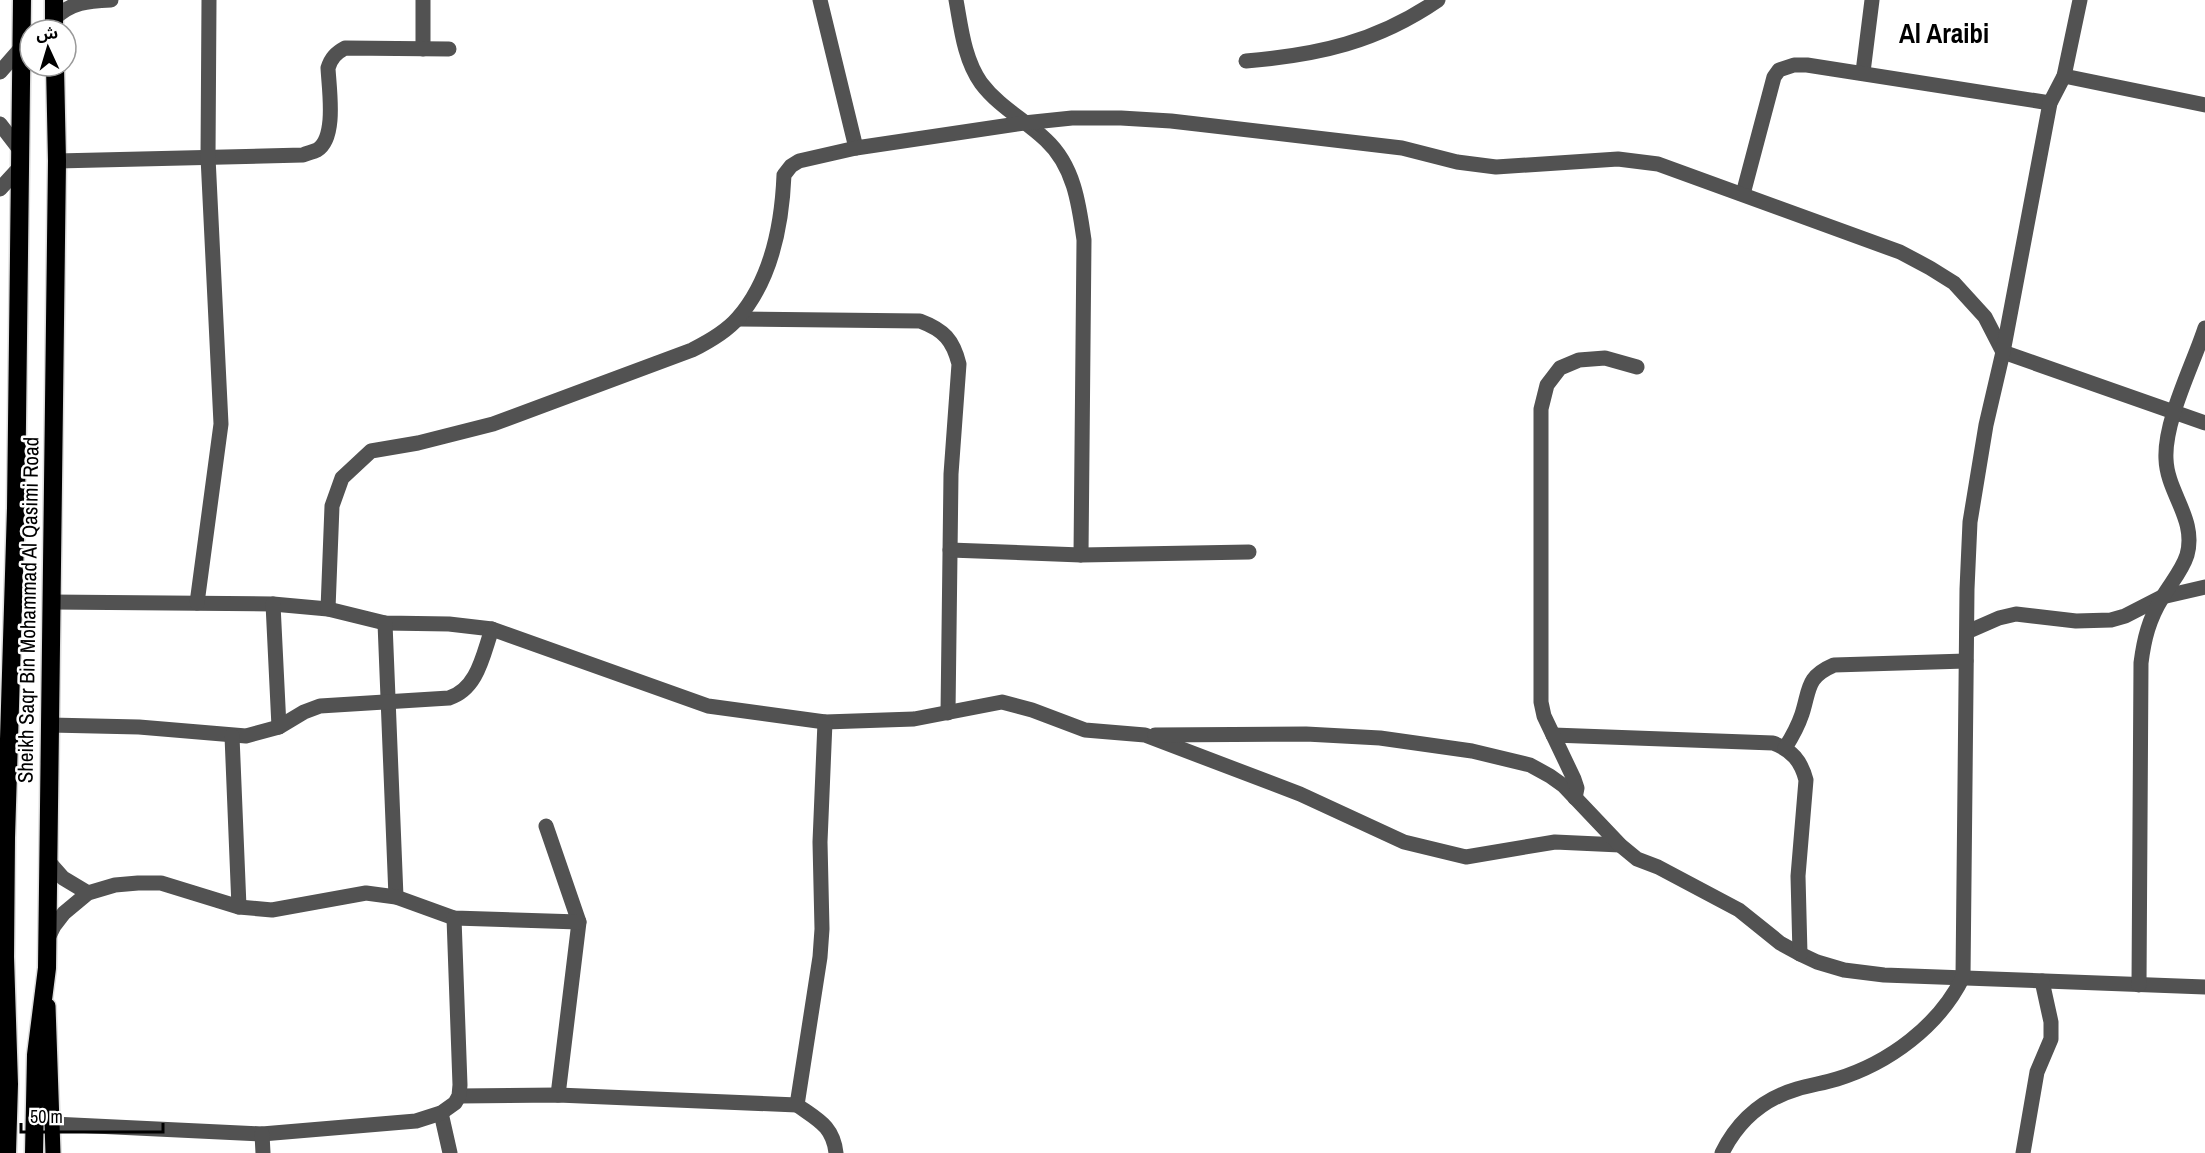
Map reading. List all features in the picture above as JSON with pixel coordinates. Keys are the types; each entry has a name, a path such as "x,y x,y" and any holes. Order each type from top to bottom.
{"highway":[{"name":"Sheikh Saqr Bin Mohammad Al Qasimi Road","path":"22,0 22,18"},
{"path":"54,0 54,18"},
{"name":"Sheikh Saqr Bin Mohammad Al Qasimi Road","path":"7,1153 9,1084 5,957 16,508 21,78"},
{"name":"Sheikh Saqr Bin Mohammad Al Qasimi Road","path":"34,1153 36,1055 47,940 57,161 55,78"}],"main road":[{"path":"0,994 5,957"},
{"path":"46,968 53,1153"}],"street":[{"path":"59,18 68,7 86,0 111,0"},
{"path":"197,603 221,424 208,157 210,0"},
{"path":"423,0 423,49"},
{"path":"820,0 856,148"},
{"path":"956,0 966,52 980,82 1000,105 1047,140 1063,161 1074,184 1084,240 1081,555"},
{"path":"1246,61 1292,57 1356,42 1413,17 1437,0"},
{"path":"1863,72 1872,0"},
{"path":"1722,1153 1745,1119 1761,1106 1797,1089 1838,1079 1869,1066 1895,1051 1940,1015 1953,997 1963,977 1966,661 1970,522 1986,425 2003,352 2050,103 2064,76 2080,0"},
{"path":"57,161 303,154 316,150 324,143 329,131 328,68 338,52 345,48 449,49"},
{"path":"0,72 18,52"},
{"path":"1743,194 1774,77 1779,70 1794,65 1863,72 2050,103"},
{"path":"2064,76 2205,105"},
{"path":"328,609 332,506 342,478 371,451 418,443 503,421 709,342 738,319 756,291 774,249 784,175 790,166 799,161 856,148 1072,118 1171,121 1402,148 1456,162 1496,167 1618,159 1658,164 1900,252 1954,283 1985,317 2003,352 2205,423"},
{"path":"0,124 20,159 0,189"},
{"path":"738,319 920,321 934,326 947,336 955,349 959,364 951,474 948,713"},
{"path":"2139,985 2141,663 2147,629 2162,597 2179,573 2187,555 2190,535 2186,517 2167,470 2165,458 2174,412 2205,328"},
{"path":"1575,798 1577,788 1544,716 1540,690 1541,409 1547,385 1560,368 1579,360 1605,358 1637,367"},
{"path":"950,550 1081,555 1249,552"},
{"path":"1967,632 1999,618 2016,614 2076,621 2111,620 2162,597 2205,587"},
{"path":"51,602 273,604 328,609 386,623 450,624 492,629 708,706 825,722 914,719 1002,702 1032,710 1085,730 1145,735 1306,734 1380,738 1437,745 1502,757 1530,765 1550,776 1637,859 1658,867 1739,910 1780,943 1817,962 1884,975 2205,987"},
{"path":"273,604 279,727"},
{"path":"386,623 396,897"},
{"path":"50,725 139,727 246,736 279,727 304,712 320,706 449,698 463,692 473,680 492,629"},
{"path":"1785,748 1802,713 1812,680 1820,671 1834,665 1966,661"},
{"path":"797,1105 822,929 820,842 825,722"},
{"path":"1145,735 1300,794 1404,842 1456,855 1466,857 1556,842 1620,845"},
{"path":"1552,735 1773,743 1796,756 1803,767 1806,780 1798,876 1800,954"},
{"path":"232,736 239,906"},
{"path":"546,826 579,922 558,1095"},
{"path":"48,861 63,878 88,893"},
{"path":"47,940 54,926 64,914 88,893 115,885 161,883 239,906 272,910 366,893 396,897 454,918 579,922"},
{"path":"53,1124 262,1134 416,1121 441,1113 455,1103 459,1096 454,918"},
{"path":"2023,1153 2037,1072 2051,1039 2051,1022 2042,981"},
{"path":"459,1096 558,1095 797,1105 827,1126 832,1134 836,1153"},
{"path":"441,1113 450,1153"},
{"path":"262,1134 263,1153"}],"district":[{"name":"Al Araibi","path":"1944,33"}]}
